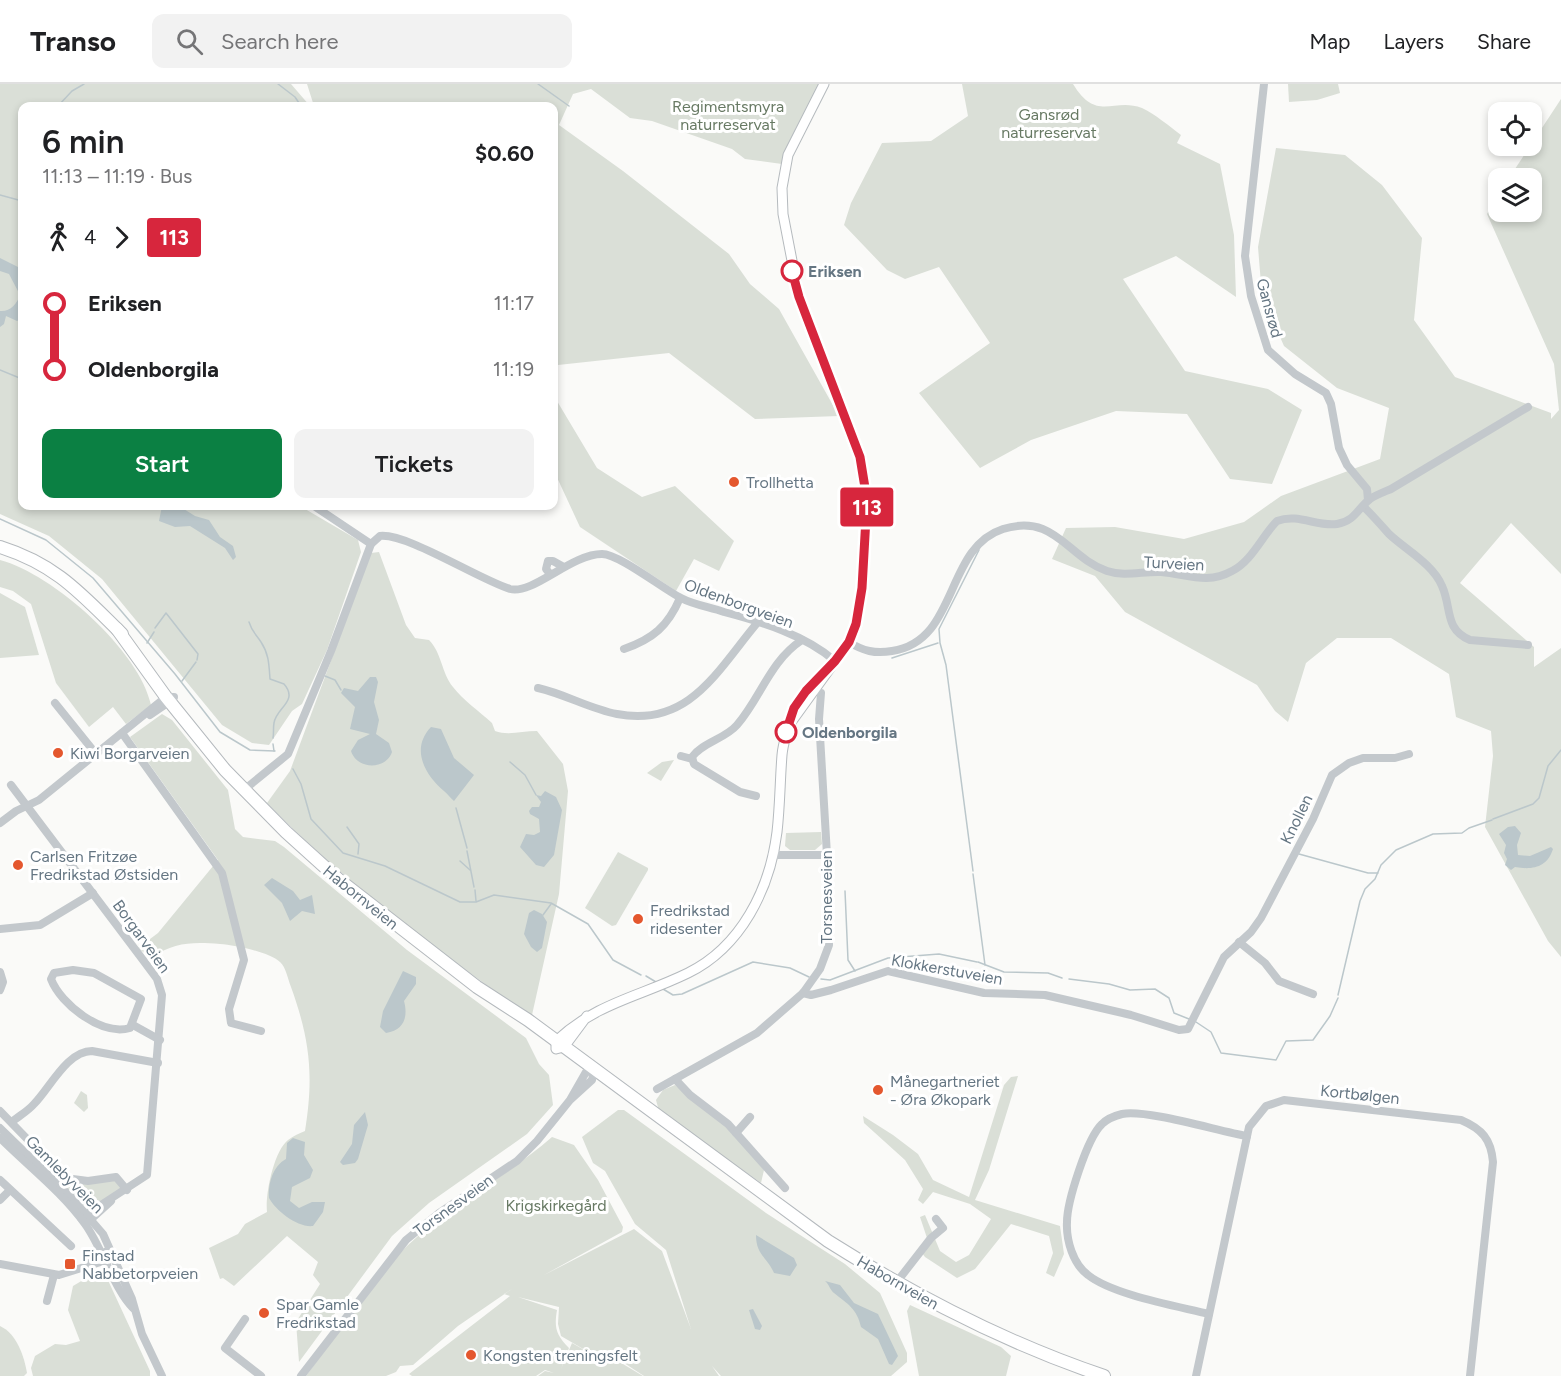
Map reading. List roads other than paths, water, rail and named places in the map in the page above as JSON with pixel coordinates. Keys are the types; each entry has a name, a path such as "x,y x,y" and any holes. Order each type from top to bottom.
{"highway":[{"name":"Habornveien","path":"0,547 34,561 69,582 117,629 170,699 245,789 286,832 338,879 559,1046 591,1074 828,1241 896,1283 1007,1338 1104,1376"}],"main road":[{"path":"559,1046 587,1016 704,964 733,939 753,907 772,855 778,824 782,752 794,708 849,642 858,617 867,500 865,474 851,429 799,297 786,241 782,196 785,167 793,143 824,84"}],"street":[{"name":"Gansrød","path":"1264,84 1246,246 1246,272 1251,296 1268,350 1295,374 1326,393 1331,404 1339,448 1347,465 1367,489 1366,503"},
{"name":"Turveien","path":"849,642 863,650 885,652 907,648 916,642 926,635 945,610 971,553 980,542 1002,530 1018,526 1039,528 1062,538 1088,562 1107,571 1128,574 1162,572 1199,580 1233,571 1248,559 1277,521 1295,518 1334,524 1346,522 1366,503 1528,407"},
{"path":"1366,503 1389,534 1436,575 1443,586 1450,623 1461,636 1470,640 1528,645"},
{"path":"245,789 288,754 331,651 371,544 320,510"},
{"name":"Oldenborgveien","path":"371,544 380,536 393,537 476,576 515,590 531,586 562,566 602,554 615,557 680,598 758,622 817,646 835,661"},
{"path":"624,649 655,636 667,623 680,598"},
{"path":"538,688 616,714 638,716 660,713 699,694 758,622"},
{"path":"692,759 698,751 736,727 766,677 784,655 802,640"},
{"name":"Torsnesveien","path":"657,1089 757,1033 803,993 820,969 829,945 827,855 819,730 821,693"},
{"path":"0,823 39,800 122,733 170,699"},
{"path":"55,703 96,754"},
{"path":"122,733 222,873 244,960 229,1009 231,1023 261,1031"},
{"name":"Knollen","path":"1193,1022 1224,957 1251,932 1261,918 1332,775 1349,763 1363,758 1395,758 1409,754"},
{"path":"681,756 692,759"},
{"path":"692,759 694,765 740,792 756,796"},
{"name":"Borgarveien","path":"11,785 93,892 160,986 163,1002 150,1168 143,1180 114,1198 87,1219"},
{"path":"772,855 827,855"},
{"path":"0,929 40,925 93,892"},
{"path":"1239,942 1265,963 1279,981 1313,994"},
{"path":"73,970 87,971 139,997 141,1001 133,1025 126,1029 89,1022 56,988 51,976 73,970"},
{"name":"Klokkerstuveien","path":"803,993 811,995 831,990 888,970 984,993 1045,995 1131,1015 1179,1030 1193,1022"},
{"path":"0,972 3,982 0,990"},
{"path":"133,1025 160,1040"},
{"path":"12,1122 34,1104 64,1068 82,1052 92,1051 158,1063"},
{"name":"Torsnesveien","path":"301,1376 406,1240 439,1213 517,1161 537,1141 591,1074"},
{"path":"675,1079 736,1133 786,1188"},
{"name":"Kortbølgen","path":"1196,1376 1247,1136 1259,1112 1272,1103 1284,1100 1461,1120 1480,1130 1489,1140 1493,1162 1470,1376"},
{"path":"0,1111 65,1178 88,1181 116,1177 127,1190"},
{"path":"1209,1314 1124,1291 1086,1274 1078,1265 1069,1242 1067,1211 1094,1136 1102,1123 1118,1115 1141,1114 1247,1136"},
{"path":"736,1133 750,1117"},
{"name":"Gamlebyveien","path":"0,1128 87,1219 109,1255 126,1301 133,1308 150,1355 162,1376"},
{"name":"Gamlebyveien","path":"0,1138 87,1219"},
{"path":"0,1180 71,1246"},
{"path":"0,1200 10,1190"},
{"path":"896,1283 931,1238 941,1229 942,1224 936,1219"},
{"path":"0,1264 54,1275 87,1265 109,1255"},
{"path":"47,1301 54,1275"},
{"path":"245,1319 225,1348 261,1376"}],"waterway":[{"path":"62,102 72,91 84,84"},
{"path":"278,84 298,102"},
{"path":"538,84 569,106"},
{"path":"0,195 18,200"},
{"path":"0,370 18,377"},
{"path":"0,519 46,540 93,578 175,674 220,732 250,750 275,751"},
{"path":"973,871 946,665 939,629 979,550"},
{"path":"155,628 166,613 198,654 197,660"},
{"path":"249,622 266,651 270,679 284,684 288,690 288,700 276,718 273,738"},
{"path":"147,643 154,632"},
{"path":"892,658 938,643"},
{"path":"182,681 196,662"},
{"path":"325,676 335,680 341,690"},
{"path":"273,744 274,751"},
{"path":"1493,819 1533,804 1539,798 1548,766 1561,750"},
{"path":"510,762 525,775 536,795"},
{"path":"293,769 301,784 311,819 343,853 385,866 460,902 476,902 494,895 551,903 588,924 613,960 641,975"},
{"path":"456,808 467,848"},
{"path":"1338,995 1360,901 1365,889 1375,879 1381,865 1396,850 1433,834 1462,833 1469,828 1492,820"},
{"path":"347,827 359,844 358,854"},
{"path":"467,851 474,887"},
{"path":"1299,854 1368,873 1378,873"},
{"path":"460,861 470,870"},
{"path":"973,874 985,965"},
{"path":"475,890 476,901"},
{"path":"845,891 848,960 855,971"},
{"path":"543,915 551,904"},
{"path":"821,979 830,980 888,958 939,954 977,962"},
{"path":"663,989 673,995 682,994 753,962 790,968 809,977"},
{"path":"978,962 1004,972 1048,973 1062,978"},
{"path":"646,976 656,982"},
{"path":"1069,979 1109,984 1130,990 1155,989 1169,998 1174,1013 1189,1019"},
{"path":"1196,1022 1211,1032 1221,1053 1276,1060 1286,1041 1313,1040 1330,1016 1338,998"}],"place":[{"name":"Eriksen","path":"792,271"},
{"name":"Trollhetta","path":"734,482"},
{"name":"Oldenborgila","path":"786,732"},
{"name":"Kiwi Borgarveien","path":"58,753"},
{"name":"Carlsen Fritzøe Fredrikstad Østsiden","path":"18,865"},
{"name":"Fredrikstad ridesenter","path":"638,919"},
{"name":"Månegartneriet - Øra Økopark","path":"878,1090"},
{"name":"Finstad Nabbetorpveien","path":"70,1264"},
{"name":"Spar Gamle Fredrikstad","path":"264,1313"},
{"name":"Kongsten treningsfelt","path":"471,1355"}],"park label":[{"name":"Regimentsmyra naturreservat","path":"728,115"},
{"name":"Gansrød naturreservat","path":"1049,123"},
{"name":"Krigskirkegård","path":"556,1205"}]}
